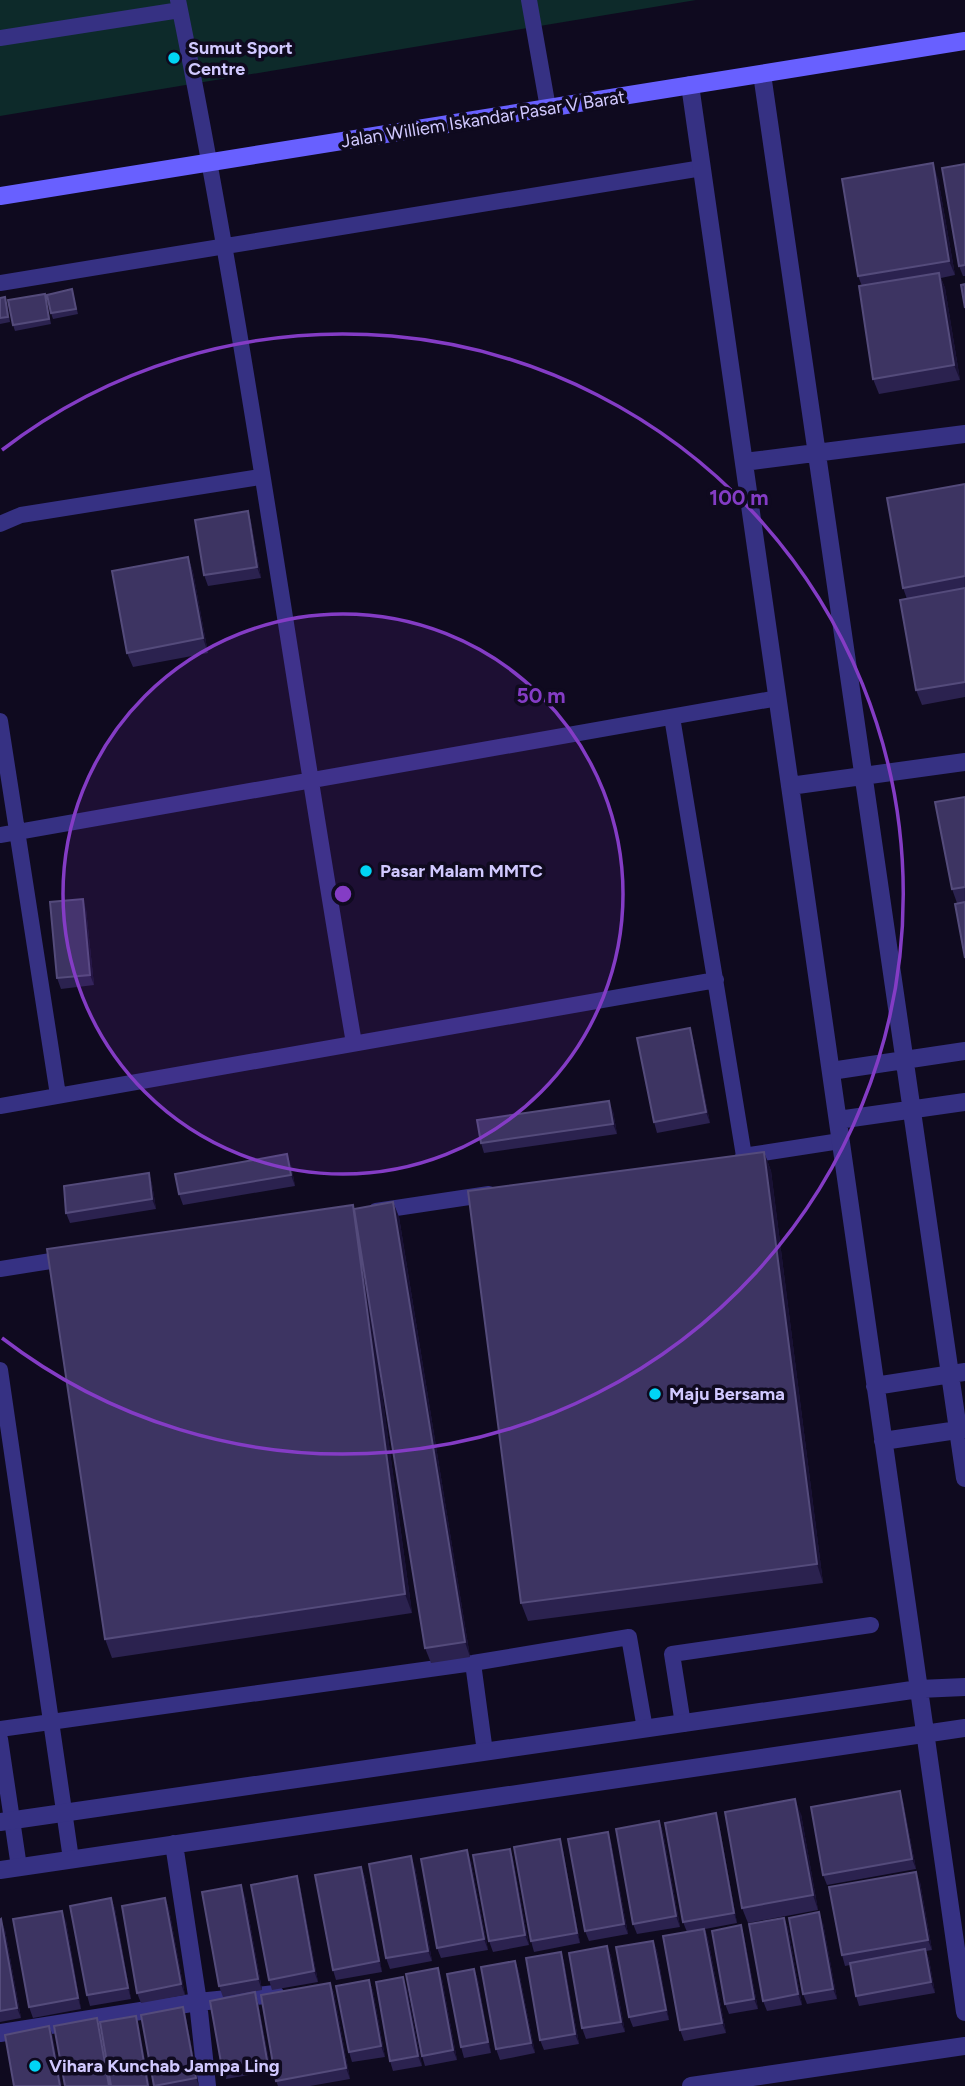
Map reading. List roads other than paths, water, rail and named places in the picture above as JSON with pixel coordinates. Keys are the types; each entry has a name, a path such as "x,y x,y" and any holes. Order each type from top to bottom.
{"street":[{"name":"Jalan Williem Iskandar Pasar V Barat","path":"0,196 965,41"},
{"path":"762,74 904,1060 958,1373 965,1478"},
{"path":"690,85 965,2012"},
{"path":"744,462 965,434"},
{"path":"790,786 965,762"},
{"path":"831,1071 965,1051"},
{"path":"838,1121 965,1102"},
{"path":"875,1386 958,1373"},
{"path":"883,1441 961,1430"},
{"path":"6,1821 919,1689 965,1687"},
{"path":"0,1870 965,1728"},
{"path":"174,1844 198,2002 207,2086"},
{"path":"0,2033 198,2002 275,1994"},
{"path":"691,2086 965,2046"}],"lane":[{"path":"529,0 548,108"},
{"path":"0,38 179,5 211,163 309,781 354,1043"},
{"path":"0,283 702,168"},
{"path":"0,524 21,515 260,477"},
{"path":"0,835 778,698"},
{"path":"672,717 716,980 737,1157 840,1141"},
{"path":"0,721 58,1095"},
{"path":"0,1106 716,980"},
{"path":"364,1213 500,1192"},
{"path":"0,1269 81,1257"},
{"path":"0,1370 71,1859"},
{"path":"683,1724 672,1654 871,1625"},
{"path":"0,1729 472,1663 629,1637 645,1729"},
{"path":"472,1663 485,1752"},
{"path":"0,1739 6,1821 19,1867"}],"place":[{"name":"Sumut Sport Centre","path":"174,58"},
{"name":"Pasar Malam MMTC","path":"366,871"},
{"name":"Maju Bersama","path":"655,1394"},
{"name":"Vihara Kunchab Jampa Ling","path":"35,2066"}]}
